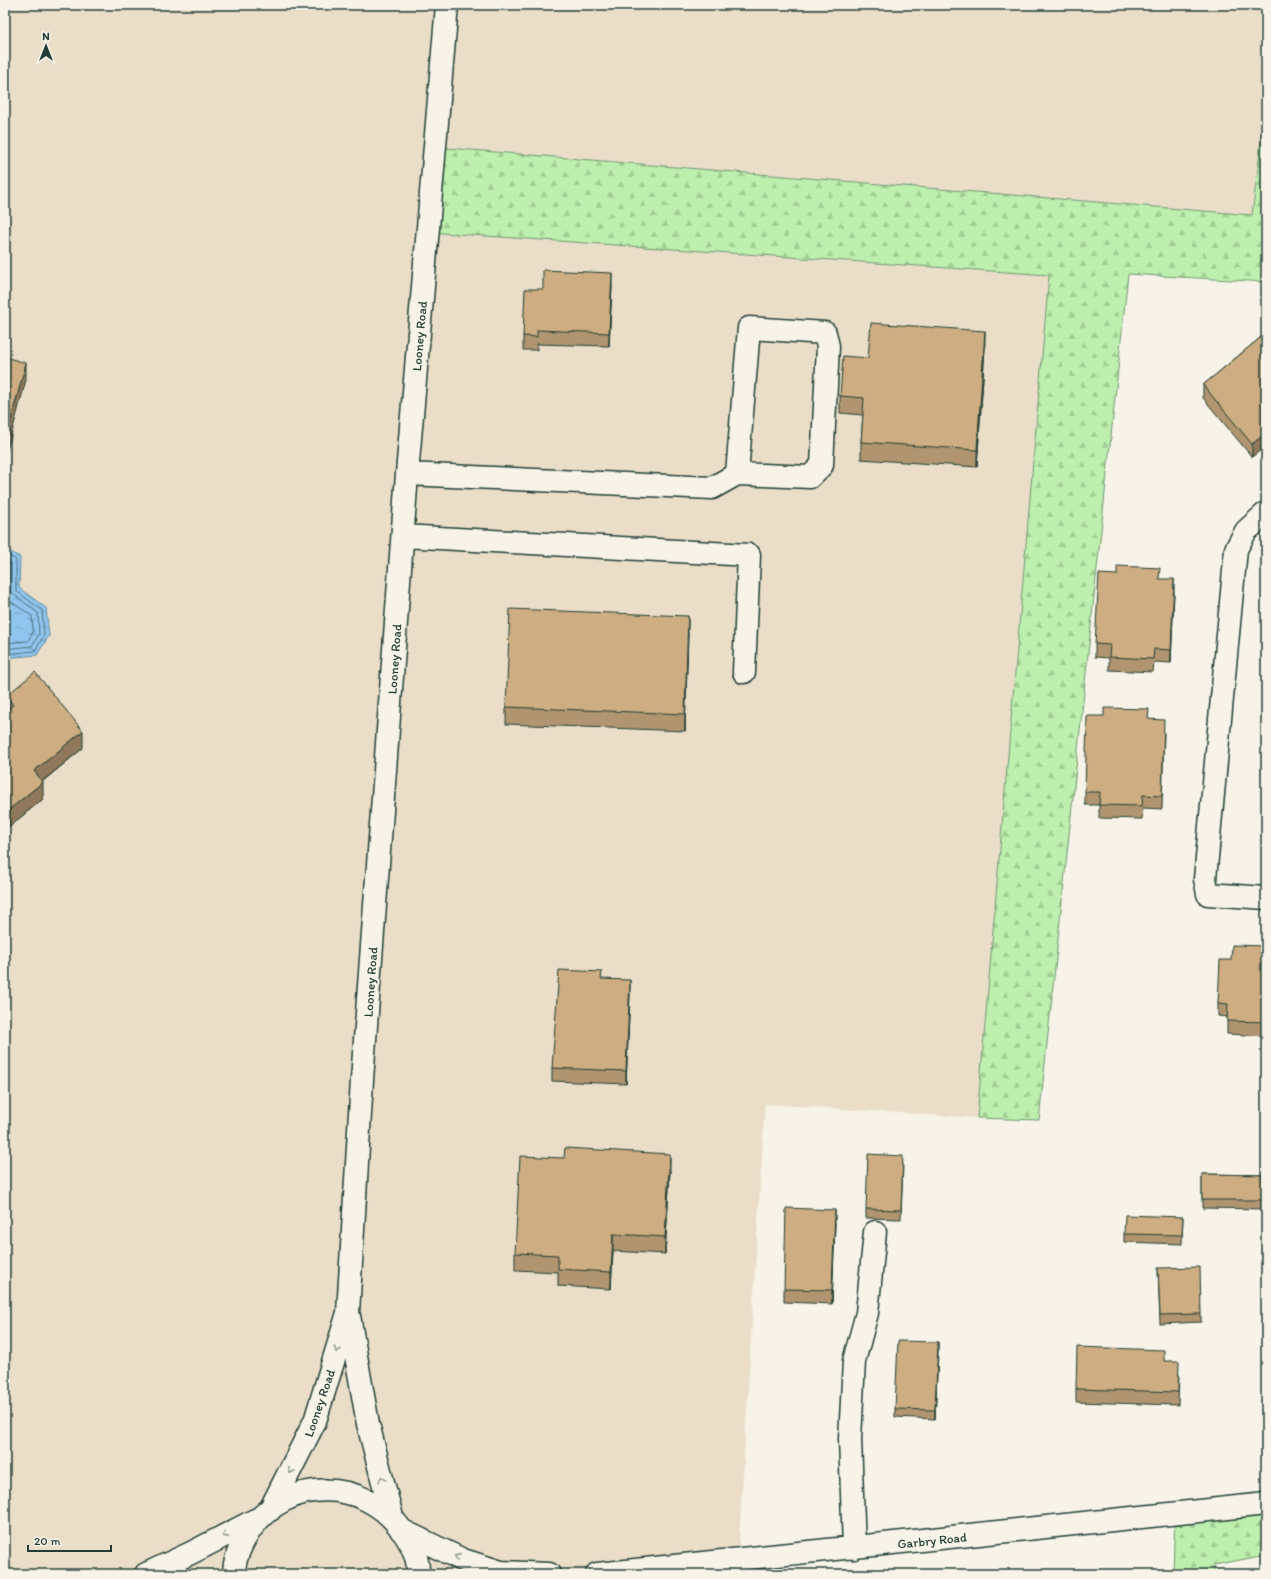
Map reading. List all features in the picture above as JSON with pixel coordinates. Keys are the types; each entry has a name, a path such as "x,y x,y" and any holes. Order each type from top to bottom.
{"street":[{"name":"Looney Road","path":"264,1514 315,1421 348,1313 362,1080 407,474 447,5"},
{"path":"407,474 712,488 737,474 810,477 822,465 828,346 825,334 749,328 737,474"},
{"path":"1266,513 1246,530 1236,549 1205,879 1208,894 1266,898"},
{"path":"403,536 749,555 744,672"},
{"path":"854,1548 850,1439 854,1361 867,1313 875,1232"},
{"name":"Looney Road","path":"348,1313 368,1424 396,1523"},
{"path":"146,1574 191,1554 264,1514 283,1500 310,1491 339,1490 367,1499 396,1523 463,1560 501,1572 549,1574"},
{"name":"Garbry Road","path":"597,1574 1266,1504"},
{"path":"234,1574 234,1568 242,1541 264,1514"},
{"path":"396,1523 410,1541 418,1574"}],"shaded area":[{"path":"5,5 1266,5 1266,104 1252,215 435,147 427,232 1049,275 977,1118 765,1104 738,1560 597,1574 5,1574"}],"green space":[{"path":"1266,104 1266,282 1128,274 1039,1120 977,1118 1049,275 427,232 435,147 1252,215"},
{"path":"1266,1504 1266,1555 1214,1565 1214,1574 1173,1574 1175,1514"}],"water":[{"path":"5,549 20,557 19,588 46,608 49,636 37,655 5,658"}],"building":[{"path":"543,270 612,273 609,333 537,330 537,337 523,336 525,289 543,289"},
{"path":"871,323 985,331 977,450 861,442 864,398 840,396 843,356 868,358"},
{"path":"1266,333 1266,433 1252,444 1203,385"},
{"path":"5,357 26,363 5,441"},
{"path":"1117,566 1160,568 1159,579 1174,579 1171,650 1154,649 1153,659 1109,657 1110,645 1095,644 1099,574 1117,575"},
{"path":"510,609 688,616 685,714 506,707"},
{"path":"35,672 83,731 34,771 43,782 6,812 5,712 13,705 6,696"},
{"path":"1104,708 1149,709 1148,719 1164,720 1162,796 1143,795 1142,806 1099,805 1100,792 1085,792 1087,716 1104,716"},
{"path":"1232,945 1266,946 1266,1022 1227,1021 1228,1004 1218,1003 1220,960 1231,960"},
{"path":"559,970 602,972 601,979 630,980 626,1071 552,1068"},
{"path":"565,1148 670,1154 665,1237 613,1234 611,1272 558,1269 558,1255 515,1253 520,1156 564,1158"},
{"path":"868,1154 903,1156 901,1210 866,1209"},
{"path":"1202,1174 1266,1175 1266,1200 1202,1200"},
{"path":"786,1208 835,1210 832,1290 784,1289"},
{"path":"1125,1215 1183,1217 1182,1235 1124,1234"},
{"path":"1200,1267 1201,1314 1160,1315 1158,1268"},
{"path":"898,1341 938,1342 935,1410 895,1409"},
{"path":"1077,1347 1164,1350 1164,1361 1179,1361 1178,1392 1076,1389"}]}
